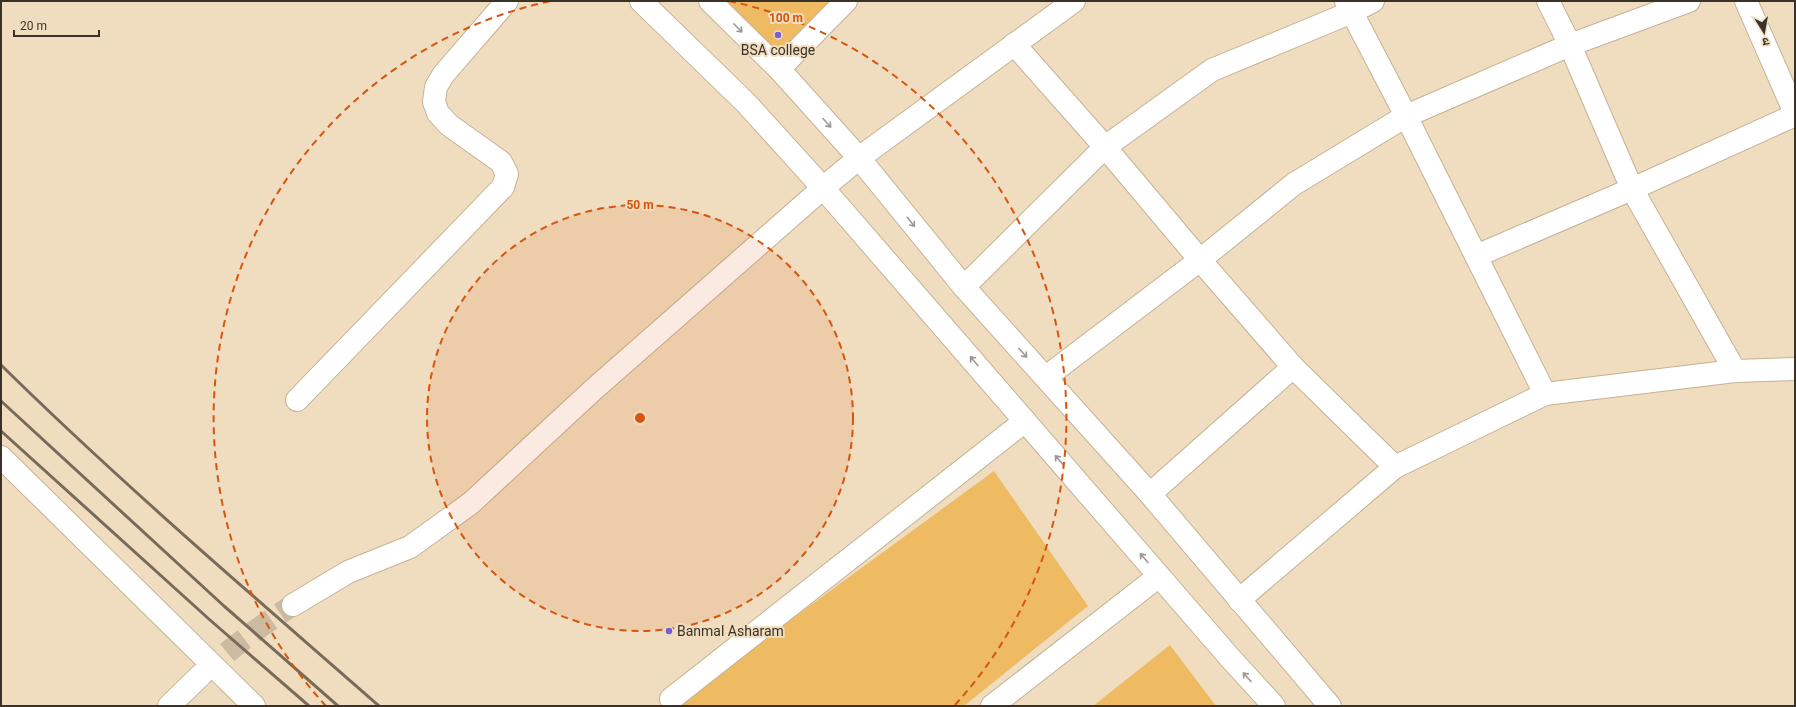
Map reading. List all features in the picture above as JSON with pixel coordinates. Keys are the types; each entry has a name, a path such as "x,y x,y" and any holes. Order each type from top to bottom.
{"street":[{"path":"297,400 503,187 507,174 501,162 449,125 438,113 434,102 436,88 443,75 507,1"},
{"path":"641,1 746,103 823,188 1159,576 1274,706"},
{"path":"710,1 779,69 859,158 964,288 1046,377 1150,494 1238,600 1330,706"},
{"path":"779,69 846,1"},
{"path":"293,605 348,572 410,547 471,503 593,390 859,158 1074,1"},
{"path":"964,288 1106,147 1212,70 1349,6 1373,1"},
{"path":"1548,1 1570,45 1632,189 1735,371"},
{"path":"1046,377 1200,260 1294,184 1406,116 1570,45 1688,1"},
{"path":"1476,256 1632,189 1795,114 1746,1"},
{"path":"1349,6 1546,394"},
{"path":"1014,44 1106,147 1200,260 1293,367 1395,467"},
{"path":"1150,494 1293,367"},
{"path":"1238,600 1395,467 1546,394 1735,371 1795,369"},
{"path":"671,698 1025,421"},
{"path":"1,457 254,706"},
{"path":"992,706 1159,576"},
{"path":"169,706 202,674"}],"building":[{"name":"BSA college","path":"707,1 846,1 779,69"},
{"path":"994,471 1088,606 964,706 673,706"},
{"path":"1170,645 1216,706 1093,706"}],"tunnel":[{"path":"202,674 246,638 293,605"}],"railway":[{"path":"1,365 140,496 379,706"},
{"path":"1,401 224,606 338,706"},
{"path":"1,431 210,620 309,706"}],"place":[{"name":"BSA college","path":"778,35"},
{"name":"Banmal Asharam","path":"669,631"}]}
